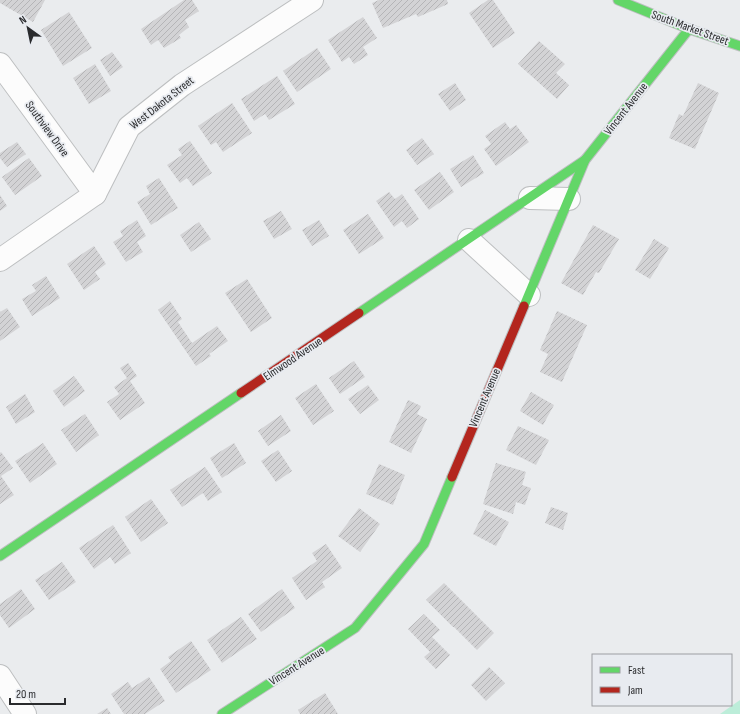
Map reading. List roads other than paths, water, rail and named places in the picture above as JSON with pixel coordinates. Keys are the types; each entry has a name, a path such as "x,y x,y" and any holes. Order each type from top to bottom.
{"street":[{"name":"West Dakota Street","path":"0,260 95,194 129,127 182,85 312,0"},
{"name":"South Market Street","path":"618,0 689,29 740,46"},
{"name":"Vincent Avenue","path":"222,714 355,628 424,544 585,160 689,29"},
{"name":"Southview Drive","path":"0,64 95,194"},
{"name":"Elmwood Avenue","path":"0,556 469,240 585,160"},
{"path":"530,198 569,199"},
{"path":"469,240 529,295"},
{"path":"0,676 25,714"}]}
